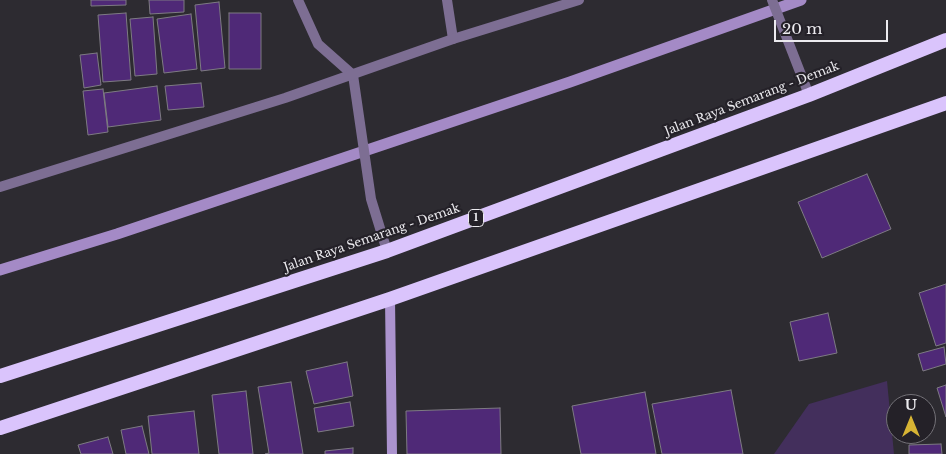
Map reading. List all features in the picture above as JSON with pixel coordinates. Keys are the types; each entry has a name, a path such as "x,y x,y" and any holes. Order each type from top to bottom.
{"highway":[{"name":"Jalan Raya Semarang - Demak","path":"0,376 387,251 809,95 946,40"},
{"path":"0,428 390,299 946,103"}],"main road":[{"path":"390,299 392,454"}],"street":[{"path":"298,0 318,44 354,74 371,199 387,251"},
{"path":"447,0 452,39"},
{"path":"0,187 354,74 452,39 578,0"},
{"path":"772,0 809,95"}],"shaded area":[{"path":"887,381 886,444 893,444 894,454 774,454 809,404"}],"building":[{"path":"91,0 126,0 126,5 91,6"},
{"path":"149,0 184,0 184,12 150,14"},
{"path":"219,2 225,68 201,71 195,5"},
{"path":"126,13 131,80 103,82 98,15"},
{"path":"229,13 261,13 261,69 229,69"},
{"path":"191,14 197,69 164,73 157,19"},
{"path":"153,17 157,74 135,76 130,19"},
{"path":"97,53 101,85 84,88 80,55"},
{"path":"201,83 204,107 168,110 165,86"},
{"path":"157,86 161,120 108,127 104,93"},
{"path":"103,89 108,132 88,135 83,91"},
{"path":"867,174 891,229 822,258 798,202"},
{"path":"946,284 946,343 936,346 919,293"},
{"path":"828,313 837,353 799,361 790,322"},
{"path":"944,347 946,364 923,371 918,354"},
{"path":"347,362 353,396 314,404 306,371"},
{"path":"291,382 303,454 265,454 269,453 258,387"},
{"path":"946,385 946,417 937,388"},
{"path":"731,390 743,454 662,454 652,404"},
{"path":"246,391 253,454 219,454 212,395"},
{"path":"645,392 656,454 581,454 572,406"},
{"path":"350,402 354,426 318,432 314,408"},
{"path":"500,408 501,454 407,454 406,411"},
{"path":"194,411 199,454 152,454 148,416"},
{"path":"142,426 149,454 126,454 121,430"},
{"path":"108,437 113,454 81,454 78,445"},
{"path":"941,444 942,454 909,454 909,445"},
{"path":"353,448 353,454 325,454 325,451"}],"waterway":[{"path":"0,270 117,234 570,82 801,0"}]}
